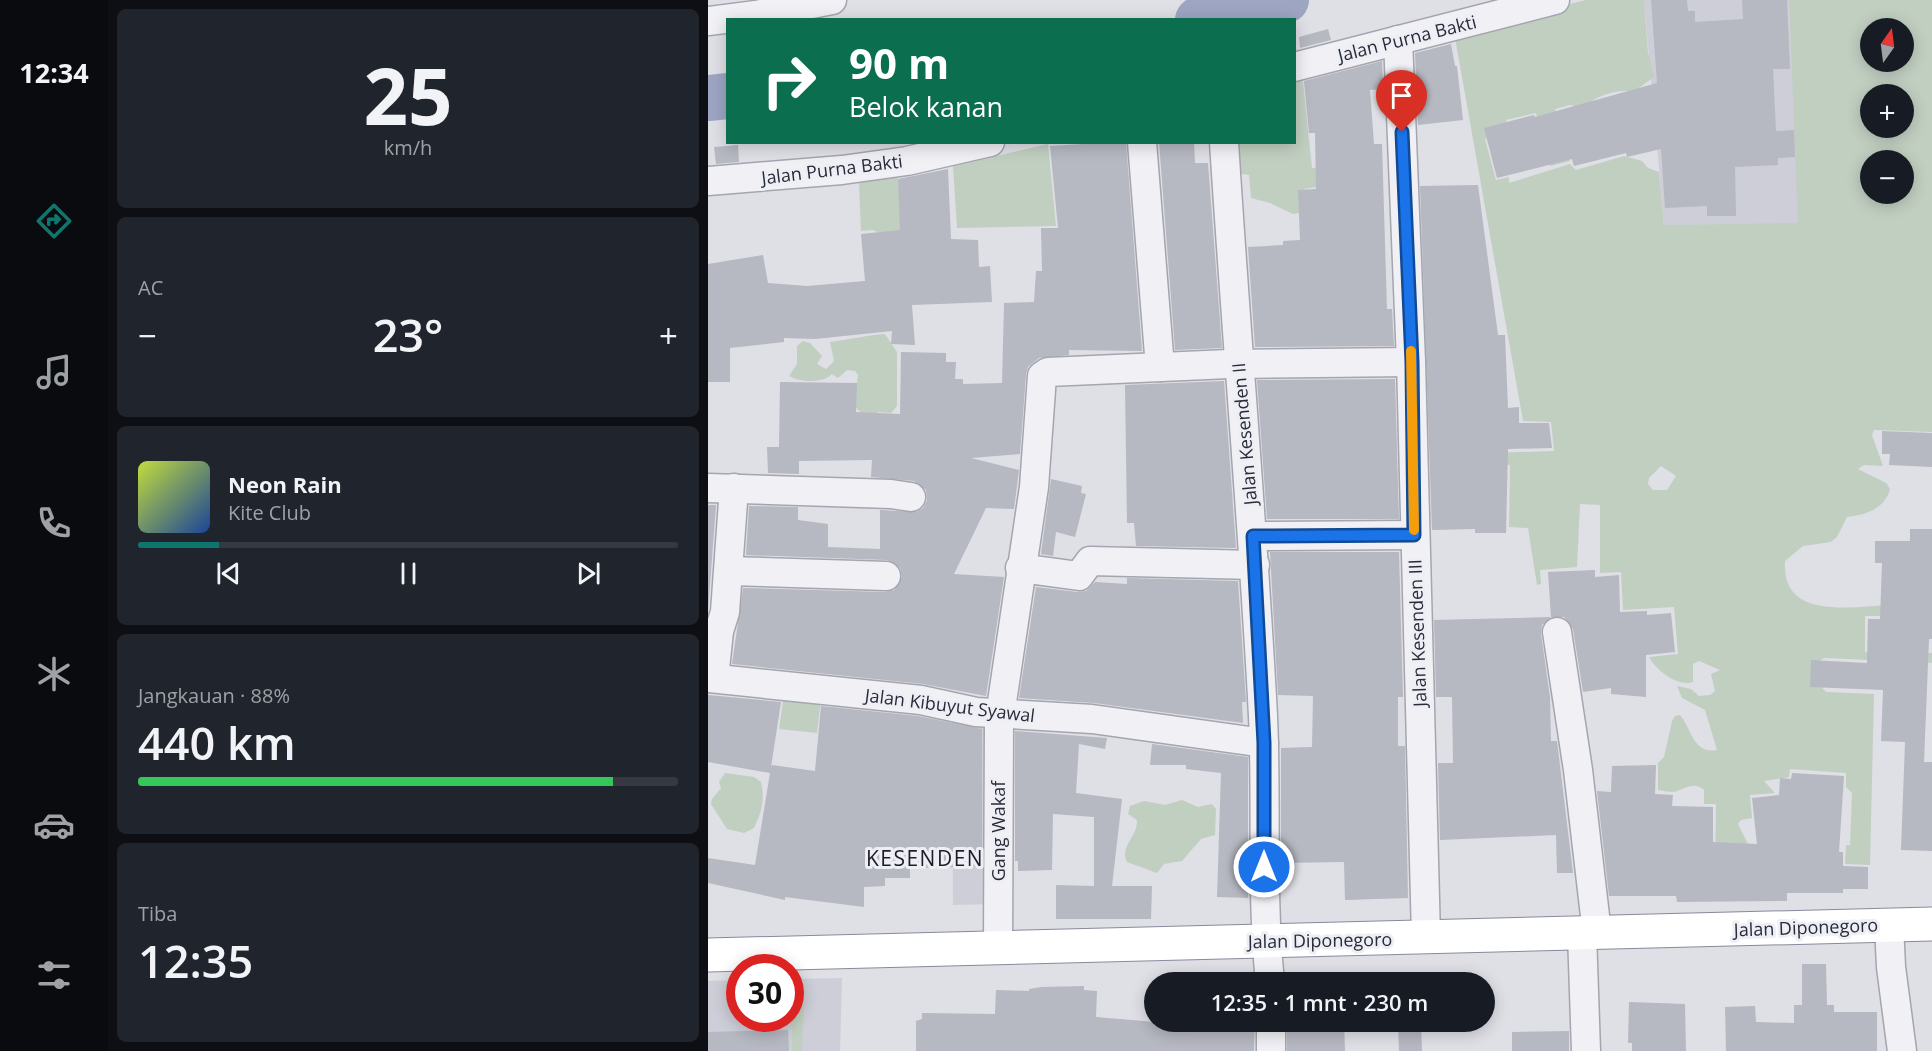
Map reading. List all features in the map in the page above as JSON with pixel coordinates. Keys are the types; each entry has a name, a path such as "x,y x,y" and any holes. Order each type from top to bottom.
{"highway":[{"name":"Jalan Diponegoro","path":"708,955 1932,924"}],"street":[{"path":"717,14 832,0"},
{"name":"Jalan Purna Bakti","path":"1296,66 1555,0"},
{"name":"Jalan Kesenden III","path":"1398,40 1412,362 1414,535 1426,938"},
{"name":"Jalan Purna Bakti","path":"708,181 842,170 907,161 981,144"},
{"path":"1142,144 1160,367 1412,362"},
{"name":"Jalan Kesenden II","path":"1224,144 1238,365 1255,565 1264,743 1266,942 1269,972"},
{"name":"Gang Wakaf","path":"998,948 999,722 1002,714 1020,568 1036,466 1042,376 1048,372 1160,367"},
{"path":"711,678 729,571 721,488 891,494 911,497"},
{"path":"1253,536 1414,535"},
{"path":"1020,568 1079,576 1090,561 1255,565"},
{"path":"729,571 886,576"},
{"path":"1557,632 1578,770 1590,933 1586,1051"},
{"name":"Jalan Kibuyut Syawal","path":"711,678 921,700 976,712 1092,719 1264,743"},
{"path":"1889,925 1891,968 1902,1051"},
{"path":"1271,1032 1271,1051"}],"shaded area":[{"path":"1644,0 1789,0 1799,224 1664,225"},
{"path":"952,714 992,721 993,904 953,905"},
{"path":"842,978 840,1051 708,1051 708,981 726,980 726,1032 804,1032 804,979"}],"green space":[{"path":"1586,0 1644,0 1648,52 1654,77 1633,92 1620,91 1606,94 1583,108 1570,105 1555,109 1570,161 1550,166 1536,113 1506,120 1509,132 1485,139 1496,180 1509,177 1509,183 1570,164 1576,170 1624,156 1642,161 1648,168 1659,172 1664,225 1798,223 1789,0 1932,0 1932,432 1874,430 1872,435 1883,466 1864,465 1858,469 1886,483 1890,489 1884,502 1867,513 1847,517 1837,537 1831,542 1803,546 1785,561 1787,581 1796,595 1809,603 1844,608 1898,605 1898,616 1865,616 1865,652 1932,653 1932,663 1824,658 1814,665 1815,680 1826,692 1874,694 1870,865 1845,864 1846,845 1850,845 1852,793 1846,787 1846,773 1790,769 1789,777 1764,781 1775,793 1750,795 1752,818 1741,820 1738,824 1751,850 1715,869 1716,804 1704,804 1704,790 1698,786 1673,792 1658,790 1658,763 1664,757 1675,716 1680,715 1698,744 1709,750 1717,750 1705,710 1682,698 1677,686 1691,689 1699,696 1710,695 1715,691 1711,674 1720,670 1699,661 1693,664 1693,682 1687,683 1674,680 1652,662 1649,657 1678,654 1674,607 1623,610 1621,572 1600,573 1600,505 1580,504 1577,567 1540,570 1541,584 1537,585 1528,528 1509,527 1510,465 1489,464 1488,453 1554,451 1551,422 1523,421 1454,32","holes":["1661,466 1676,476 1667,490 1653,490 1648,484 1649,478"]},
{"path":"1300,78 1303,81 1312,168 1326,167 1323,186 1304,189 1302,212 1293,214 1270,203 1251,198 1249,175 1235,173 1234,144 1296,144 1296,80"},
{"path":"1048,144 1056,226 957,228 953,166"},
{"path":"897,174 906,245 873,230 861,231 859,182"},
{"path":"885,334 897,352 897,406 891,413 878,412 874,418 856,408 854,405 858,375 855,371 847,370 838,378 832,374 817,381 799,380 789,376 797,364 797,346 803,341 810,343 822,356 817,364 826,369 834,361 830,342"},
{"path":"784,695 821,699 817,733 779,729"},
{"path":"725,773 754,777 761,782 763,800 759,816 754,828 744,833 727,829 711,804 712,799 721,788 719,782"},
{"path":"1182,800 1198,807 1212,804 1216,809 1215,835 1201,839 1182,861 1164,864 1157,873 1127,862 1125,851 1137,826 1137,820 1128,814 1130,806 1144,801 1165,805"},
{"path":"792,1032 803,1032 802,1051 792,1051"}],"building":[{"path":"1651,0 1687,0 1688,11 1695,11 1695,22 1743,19 1742,0 1787,0 1790,69 1773,69 1776,131 1794,130 1795,157 1778,158 1778,165 1735,167 1736,216 1707,216 1707,206 1665,208 1661,149 1627,157 1626,153 1574,166 1572,159 1497,178 1484,128 1534,115 1535,117 1657,83"},
{"path":"1328,29 1331,40 1300,48 1299,37"},
{"path":"1451,44 1455,66 1457,66 1463,120 1418,125 1415,53"},
{"path":"1382,61 1383,89 1370,90 1374,144 1382,144 1387,309 1392,309 1394,346 1255,347 1248,247 1283,245 1283,241 1300,240 1298,190 1316,189 1315,133 1309,133 1304,81"},
{"path":"1126,144 1142,351 1069,350 1069,355 1039,358 1028,367 1026,374 1020,454 971,458 1019,470 1014,509 986,508 954,574 1004,577 986,696 923,684 732,664 743,588 885,592 894,590 902,577 900,568 887,560 746,555 749,506 798,507 798,520 828,524 828,547 880,549 880,510 916,512 923,508 927,500 926,490 914,481 871,477 872,460 799,461 799,474 768,473 767,447 779,447 780,382 857,383 856,412 900,414 901,352 946,353 946,362 956,362 955,379 963,379 963,384 1002,383 1004,303 1034,302 1036,271 1042,271 1041,228 1058,228 1050,146"},
{"path":"1159,144 1194,144 1195,163 1208,163 1222,348 1175,350"},
{"path":"738,145 739,162 716,164 714,147"},
{"path":"948,169 951,239 978,240 979,267 990,266 992,302 912,305 915,345 891,344 892,331 815,339 784,338 784,342 730,348 730,382 708,382 708,264 763,255 768,283 807,286 865,281 861,234 900,230 898,179"},
{"path":"1478,185 1498,335 1505,335 1508,408 1519,407 1519,423 1549,423 1552,448 1508,449 1506,533 1475,533 1475,529 1432,530 1420,186"},
{"path":"1395,379 1399,519 1267,519 1257,380"},
{"path":"1224,381 1236,548 1136,546 1134,523 1127,523 1125,385"},
{"path":"1882,431 1932,433 1932,467 1889,465 1890,454 1882,454"},
{"path":"1051,479 1082,486 1081,493 1086,494 1075,537 1056,532 1053,556 1041,554"},
{"path":"708,505 716,505 708,611"},
{"path":"1910,529 1932,529 1932,639 1929,639 1924,762 1932,762 1932,851 1901,850 1905,742 1881,741 1883,690 1810,687 1811,660 1867,663 1868,619 1880,619 1882,563 1875,563 1875,541 1910,541"},
{"path":"1270,552 1399,552 1403,697 1398,697 1398,746 1405,746 1408,898 1345,900 1344,862 1281,863 1281,748 1312,747 1313,696 1278,695"},
{"path":"1595,570 1595,577 1619,575 1620,612 1647,611 1647,615 1671,613 1675,652 1646,655 1646,697 1611,694 1611,688 1583,692 1573,629 1564,617 1551,617 1548,572"},
{"path":"1127,578 1238,581 1246,702 1242,702 1243,723 1094,703 1019,698 1036,587 1077,592 1086,591 1095,582 1127,584"},
{"path":"1551,617 1542,625 1541,634 1550,697 1551,741 1557,741 1573,873 1557,873 1556,835 1440,840 1438,763 1453,763 1452,697 1436,697 1434,620"},
{"path":"708,695 781,702 771,767 772,765 815,771 821,706 918,716 982,729 982,862 977,862 976,867 910,868 910,878 885,878 885,886 864,887 864,907 785,897 785,900 708,883 708,858 755,865 770,773 708,762"},
{"path":"1015,731 1107,738 1105,749 1079,744 1076,793 1122,799 1112,886 1152,886 1151,919 1056,919 1056,885 1094,886 1094,817 1053,814 1052,870 1018,871 1018,861 1015,861"},
{"path":"1152,744 1248,757 1248,898 1217,897 1221,773 1186,769 1186,765 1150,765"},
{"path":"1656,765 1655,794 1673,795 1672,806 1713,807 1713,842 1757,844 1752,798 1779,795 1780,778 1791,779 1792,773 1844,776 1839,852 1843,852 1843,866 1868,867 1868,889 1843,889 1843,893 1787,893 1787,901 1677,902 1676,896 1609,896 1597,791 1611,792 1612,766"},
{"path":"1802,964 1826,964 1827,1005 1834,1005 1834,1012 1877,1012 1877,1051 1726,1051 1725,1007 1755,1006 1756,1022 1794,1023 1794,1005 1802,1005"},
{"path":"1084,986 1084,990 1097,991 1096,1017 1144,1021 1144,1032 1255,1032 1254,1051 916,1051 916,1021 922,1019 922,1013 995,1014 996,990 1029,991 1029,989"},
{"path":"1629,1002 1685,1004 1686,1051 1632,1051 1632,1043 1628,1043"},
{"path":"1569,1031 1569,1051 1512,1051 1512,1032"},
{"path":"708,1032 788,1032 789,1051 708,1051"},
{"path":"1287,1032 1344,1032 1345,1051 1287,1051"},
{"path":"1398,1032 1421,1032 1422,1051 1399,1051"}],"waterway":[{"path":"1207,18 1286,0"},
{"path":"708,98 726,96"}],"slow traffic":[{"path":"1411,351 1414,530"}],"district":[{"name":"KESENDEN","path":"925,858"}],"route":[{"path":"1264,867 1264,743 1253,536 1414,535 1412,362 1402,132"}]}
